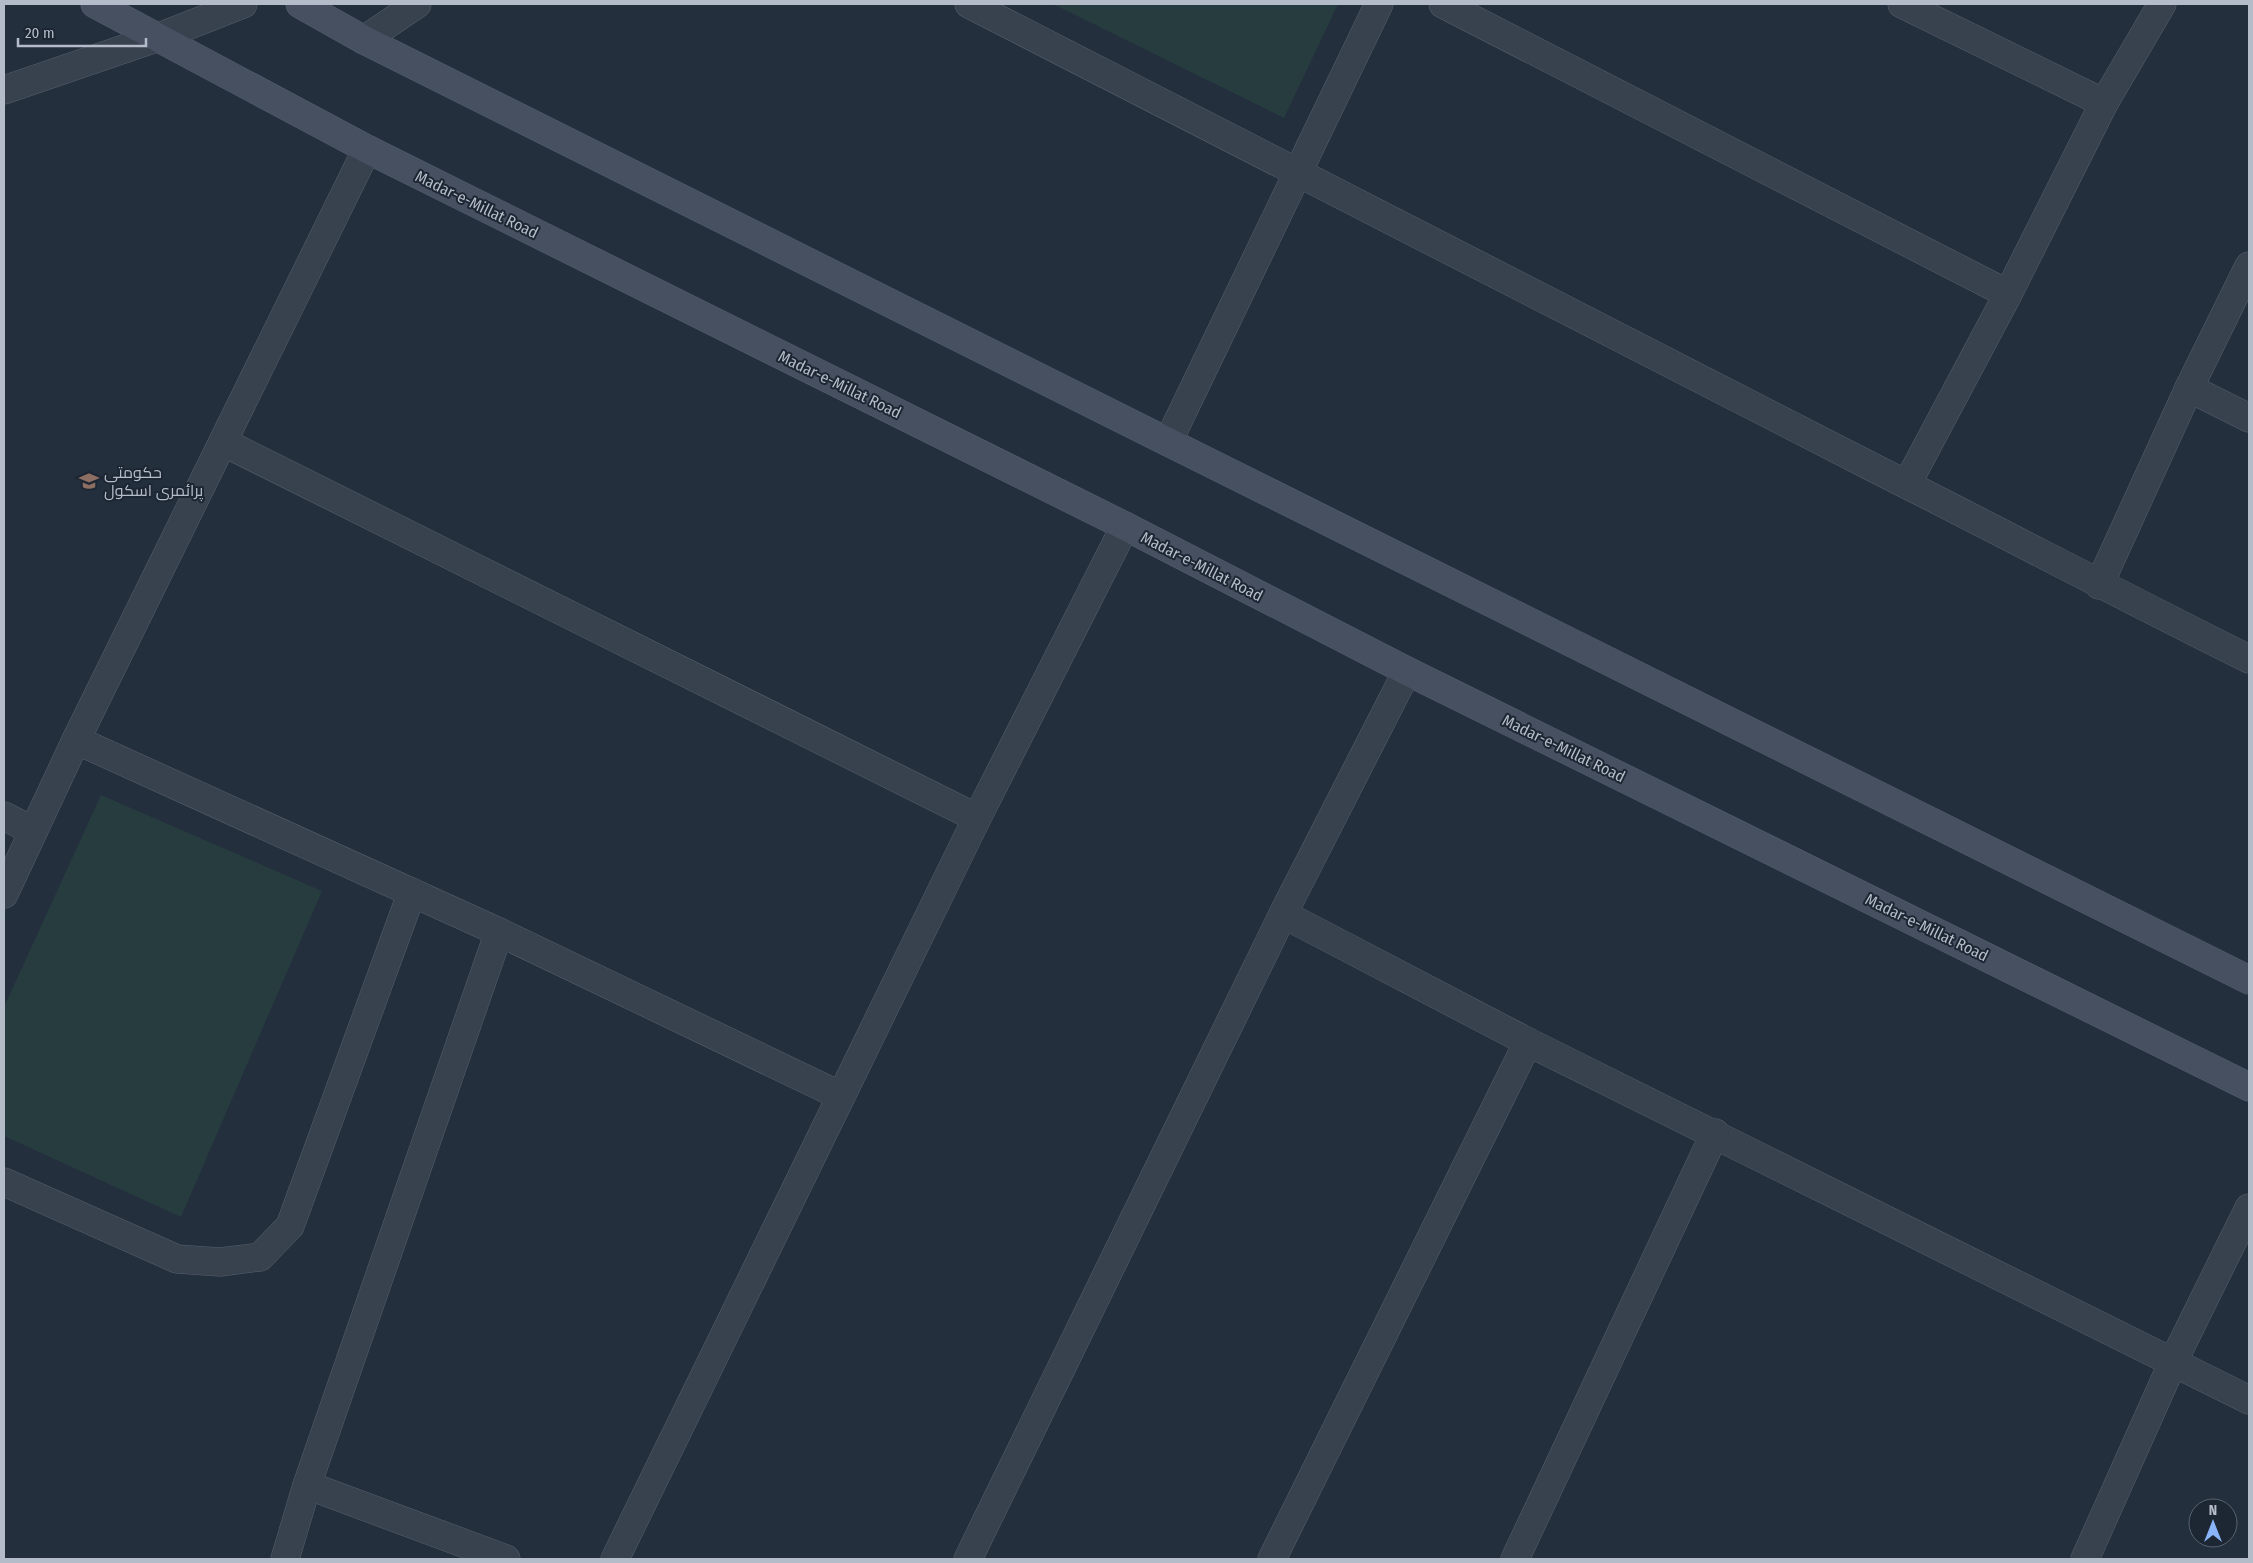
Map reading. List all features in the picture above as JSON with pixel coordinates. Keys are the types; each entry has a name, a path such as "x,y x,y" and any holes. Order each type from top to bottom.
{"main road":[{"name":"Madar-e-Millat Road","path":"96,4 367,149 1125,526 1407,671 2249,1087"},
{"path":"300,4 364,40 2249,980"}],"street":[{"path":"4,90 159,37 243,4"},
{"path":"364,40 417,4"},
{"path":"969,4 1296,174 1907,484 2099,585 2249,659"},
{"path":"1168,442 1379,4"},
{"path":"1443,4 2008,294"},
{"path":"1902,4 2104,104"},
{"path":"1907,484 2008,294 2104,104 2162,4"},
{"path":"4,894 76,740 367,149"},
{"path":"2099,585 2189,388 2249,266"},
{"path":"2189,388 2249,418"},
{"path":"223,442 977,818"},
{"path":"615,1559 977,818 1125,526"},
{"path":"968,1559 1283,914 1407,671"},
{"path":"76,740 499,932 840,1096"},
{"path":"4,816 33,831"},
{"path":"4,1182 177,1260 220,1262 260,1257 290,1226 412,892"},
{"path":"1283,914 1528,1042 1715,1133 2249,1400"},
{"path":"285,1559 307,1485 499,932"},
{"path":"1272,1559 1528,1042"},
{"path":"1524,1557 1715,1133"},
{"path":"2085,1559 2173,1362 2249,1208"},
{"path":"307,1485 506,1559"}],"green space":[{"path":"1053,4 1338,4 1284,118"},
{"path":"101,795 322,891 181,1217 4,1136 4,1007"}],"place":[{"name":"حکومتی پرائمری اسکول","path":"89,481"}]}
